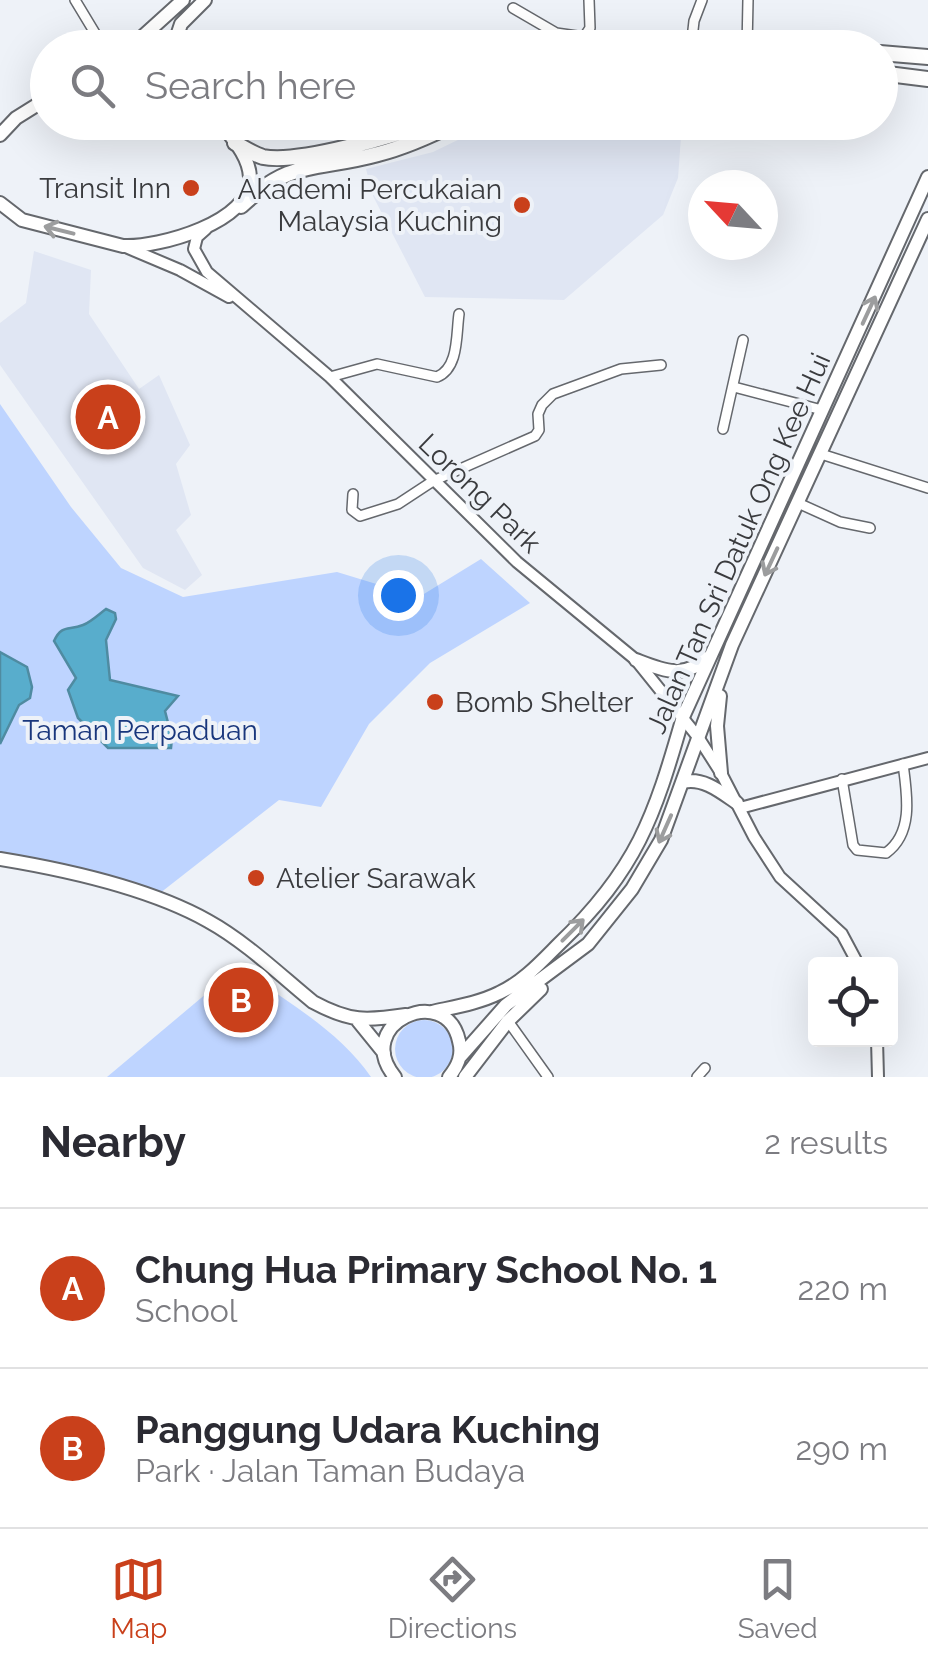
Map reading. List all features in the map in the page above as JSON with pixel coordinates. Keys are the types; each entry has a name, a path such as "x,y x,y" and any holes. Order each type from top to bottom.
{"main road":[{"path":"150,30 183,0"},
{"path":"179,30 206,0"},
{"path":"898,54 924,55"},
{"path":"898,75 928,79"},
{"path":"0,135 30,109"},
{"path":"233,140 250,174 250,190 241,206"},
{"path":"235,143 265,158 298,156 371,140"},
{"path":"0,217 137,247 181,238 241,206 269,181 284,174 381,154 415,140"},
{"name":"Jalan Tan Sri Datuk Ong Kee Hui","path":"358,1021 432,1012 481,1000 525,978 606,895 651,822 683,716 928,177"},
{"path":"0,203 22,220"},
{"name":"Jalan Tan Sri Datuk Ong Kee Hui","path":"449,1077 460,1057 506,1005 588,944 632,889 660,840 732,646 928,219"},
{"path":"721,773 718,709 732,646"},
{"path":"636,660 678,672 690,671 713,650"},
{"path":"683,782 702,782 739,805"},
{"path":"0,860 50,868 174,904 222,930 314,1002 358,1021 384,1052 391,1075"},
{"path":"466,1077 508,1021 570,958"},
{"path":"432,1012 458,1034 460,1057"},
{"path":"384,1052 389,1030 406,1015"}],"street":[{"path":"75,0 93,30"},
{"path":"589,0 589,30"},
{"path":"693,30 702,0"},
{"path":"747,30 748,0"},
{"path":"513,8 551,30"},
{"path":"218,219 197,237 197,258 244,305"},
{"path":"122,246 180,270 244,305"},
{"name":"Lorong Park","path":"244,305 330,377 517,562 636,660 698,738 780,877 842,934 854,957"},
{"path":"330,377 377,364 438,377 445,374 451,366 459,314"},
{"path":"723,429 743,340"},
{"path":"353,494 352,510 360,516 398,504 433,481 535,436 542,405 554,394 621,369 661,366"},
{"path":"734,386 822,410"},
{"path":"822,454 928,488"},
{"path":"798,503 840,522 870,528"},
{"path":"739,805 928,758"},
{"path":"842,779 852,845 857,850 886,853 905,830 904,764"},
{"path":"508,1021 548,1077"},
{"path":"877,1047 878,1077"},
{"path":"697,1077 705,1068"}],"shaded area":[{"name":"Akademi Percukaian Malaysia Kuching","path":"458,140 681,140 678,178 663,215 564,300 425,297 373,196 366,169 433,152"},
{"path":"34,251 91,270 89,314 139,389 159,375 190,445 176,464 191,515 176,530 202,575 185,590 143,568 0,365 0,323 26,303"},
{"path":"106,609 115,613 116,619 106,640 110,680 178,696 165,711 171,748 108,748 78,718 68,690 76,678 54,641 63,630 86,624"},
{"path":"0,652 27,667 32,687 30,698 19,705 0,744"}],"green space":[{"name":"Taman Perpaduan","path":"0,404 71,507 121,568 183,597 337,572 419,597 481,559 530,603 430,663 369,724 321,807 279,800 155,897 0,855"},
{"path":"238,967 327,1030 371,1077 107,1077"},
{"path":"413,1022 435,1022 451,1038 451,1060 435,1076 413,1076 397,1060 397,1038"}],"place":[{"name":"Transit Inn","path":"191,188"},
{"name":"Akademi Percukaian Malaysia Kuching","path":"522,205"},
{"name":"Chung Hua Primary School No. 1","path":"108,417"},
{"name":"Bomb Shelter","path":"435,702"},
{"name":"Atelier Sarawak","path":"256,878"},
{"name":"Panggung Udara Kuching","path":"241,1000"}]}
